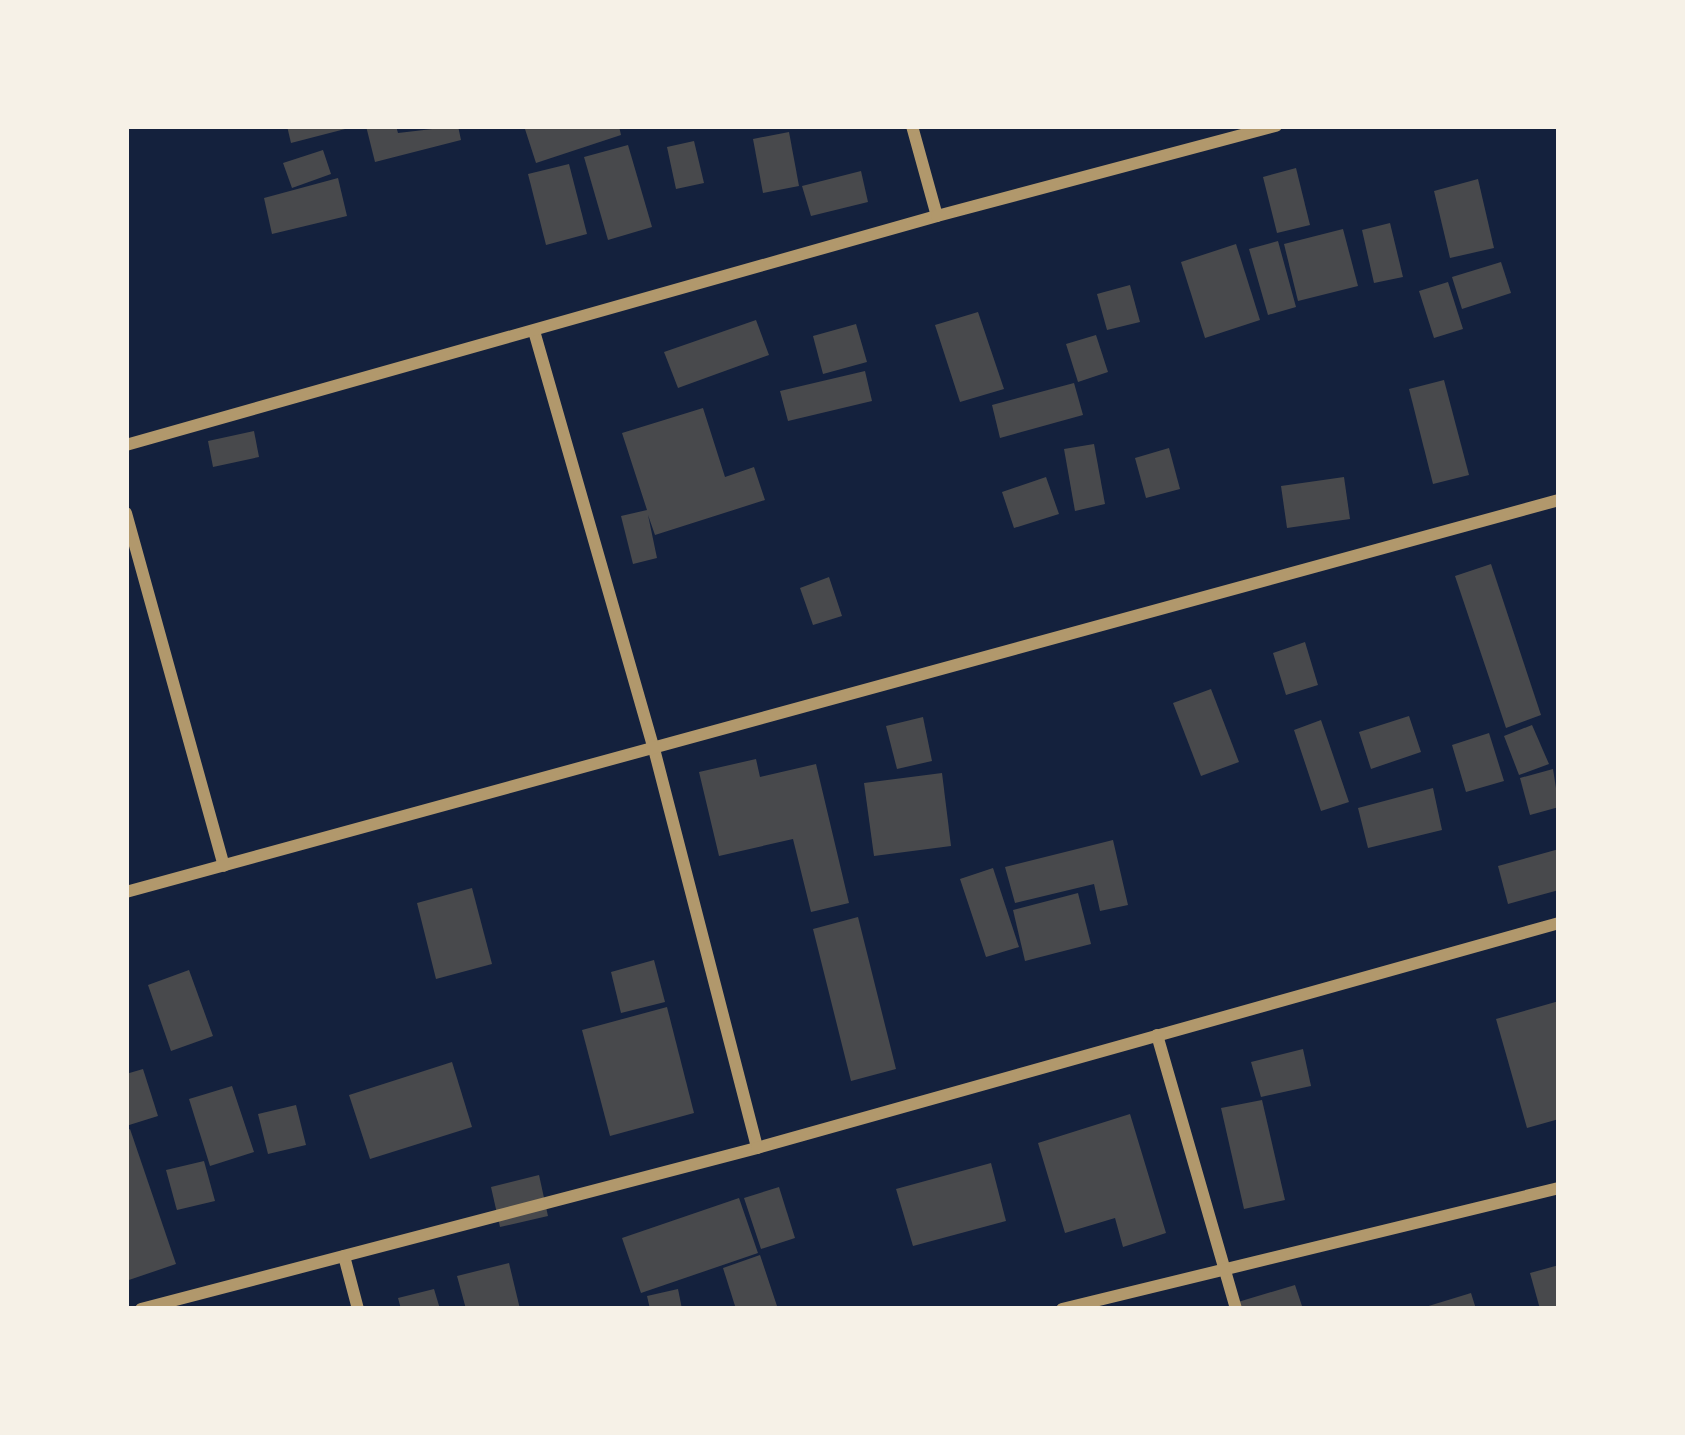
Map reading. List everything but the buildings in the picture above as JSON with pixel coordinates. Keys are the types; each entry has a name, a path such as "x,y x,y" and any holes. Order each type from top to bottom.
{"street":[{"path":"912,126 937,216"},
{"path":"126,445 937,216 1276,126"},
{"path":"534,331 653,745 757,1148"},
{"path":"126,892 1559,500"},
{"path":"126,513 224,866"},
{"path":"141,1309 757,1148 1559,923"},
{"path":"1157,1035 1236,1309"},
{"path":"1062,1309 1559,1188"},
{"path":"344,1256 358,1309"}]}
